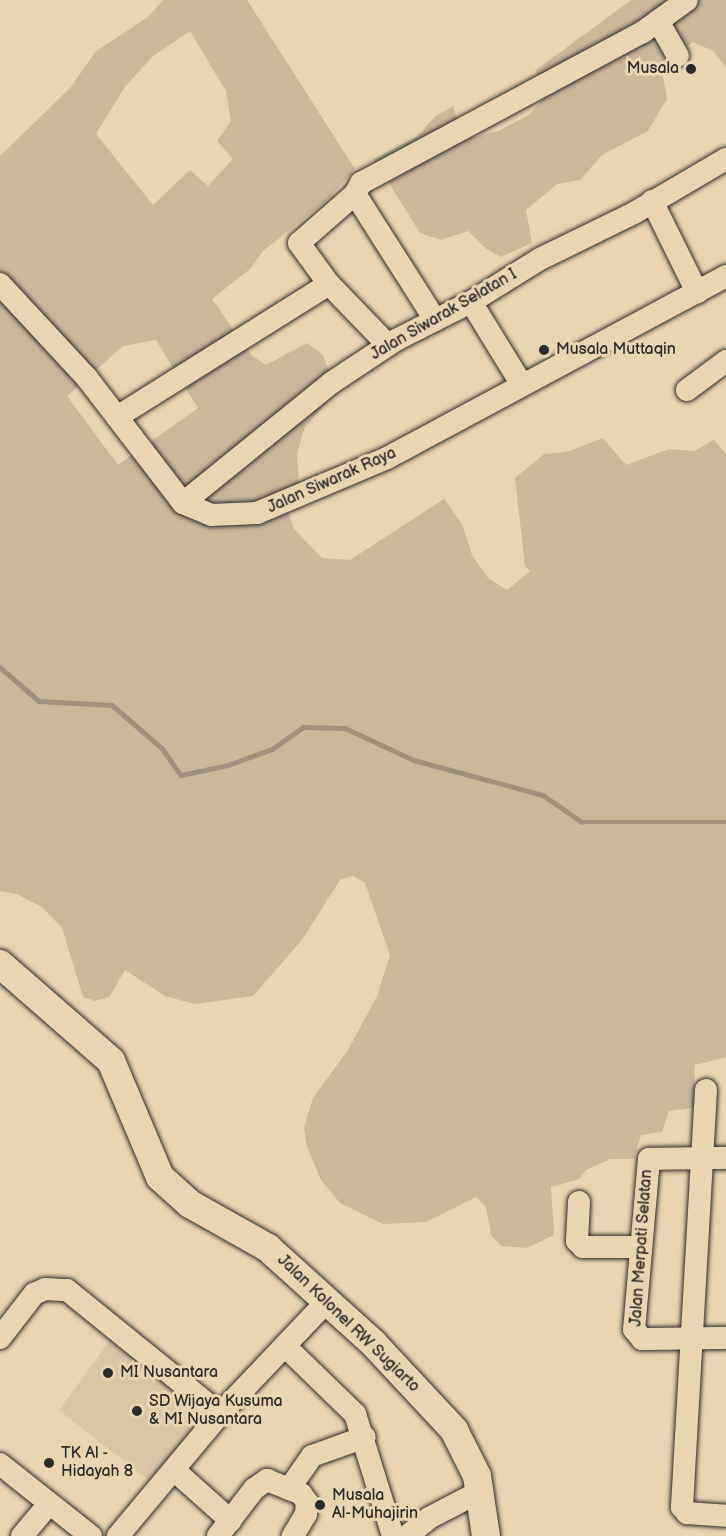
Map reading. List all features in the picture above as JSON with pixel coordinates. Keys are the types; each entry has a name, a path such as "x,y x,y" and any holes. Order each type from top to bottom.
{"main road":[{"name":"Jalan Kolonel RW Sugiarto","path":"0,964 111,1061 160,1177 190,1204 268,1248 328,1300 453,1430 482,1491 486,1536"}],"street":[{"path":"388,345 329,284 299,243 355,194 361,183 658,21 687,0"},
{"path":"658,21 678,56"},
{"name":"Jalan Siwarak Selatan I","path":"183,503 331,382 388,345 434,318 471,302 540,259 652,201 726,159"},
{"path":"355,194 434,318"},
{"path":"652,201 697,292"},
{"name":"Jalan Siwarak Raya","path":"0,284 40,322 183,503 211,515 257,513 387,458 726,276"},
{"path":"117,417 329,284"},
{"path":"471,302 522,385"},
{"path":"687,390 726,361"},
{"path":"706,1090 715,1157 693,1338 682,1508 687,1513 726,1516"},
{"name":"Jalan Merpati Selatan","path":"715,1157 650,1159 640,1247 635,1334 642,1339 726,1338"},
{"path":"579,1202 577,1241 583,1247 640,1247"},
{"path":"0,1338 34,1294 45,1289 67,1290 220,1414"},
{"path":"118,1536 220,1414 328,1300"},
{"path":"285,1346 348,1404 365,1437 393,1536"},
{"path":"289,1488 312,1456 365,1437"},
{"path":"0,1464 48,1505 91,1536"},
{"path":"174,1470 224,1529 264,1481 289,1488 307,1502 306,1514 293,1536"},
{"path":"407,1536 429,1518 482,1491"},
{"path":"22,1536 48,1505"}],"shaded area":[{"path":"163,0 247,0 355,169 326,201 263,251 250,269 212,299 251,355 266,365 307,343 323,355 337,391 305,427 297,453 299,485 283,497 294,529 322,558 350,560 444,499 462,524 472,555 488,578 507,590 530,571 525,566 515,478 544,454 566,452 603,438 626,465 669,449 694,451 714,440 726,454 726,1057 695,1065 694,1108 669,1111 662,1132 641,1135 634,1159 610,1159 586,1170 579,1179 551,1187 554,1235 527,1248 501,1246 491,1235 486,1207 476,1197 426,1222 383,1224 340,1203 321,1180 306,1144 304,1127 313,1098 348,1050 377,996 390,955 365,883 353,876 340,880 302,940 253,996 195,1004 165,996 125,970 109,997 95,1001 83,997 62,928 42,907 17,894 0,891 0,156 71,87 95,52 148,17","holes":["190,31 226,91 231,121 217,141 233,159 208,186 190,170 153,205 96,134 124,88 152,57","156,340 198,408 118,465 67,396 123,346"]},
{"path":"631,0 726,0 726,67 713,51 693,42 661,65 667,99 648,131 602,155 580,180 557,184 526,210 532,243 501,257 485,248 468,231 441,240 420,233 374,159 416,137 436,116 453,106 464,140 498,131 529,115 544,98 536,70"},
{"name":"SD Wijaya Kusuma & MI Nusantara","path":"114,1335 215,1411 156,1486 59,1410"}],"waterway":[{"path":"0,667 39,701 112,705 162,748 181,775 228,765 272,749 303,727 345,728 414,760 543,795 582,822 726,822"}],"place":[{"name":"Musala","path":"691,69"},
{"name":"Musala Muttaqin","path":"544,350"},
{"name":"MI Nusantara","path":"108,1373"},
{"name":"SD Wijaya Kusuma & MI Nusantara","path":"137,1411"},
{"name":"TK Al - Hidayah 8","path":"49,1463"},
{"name":"Musala Al-Muhajirin","path":"320,1505"}]}
